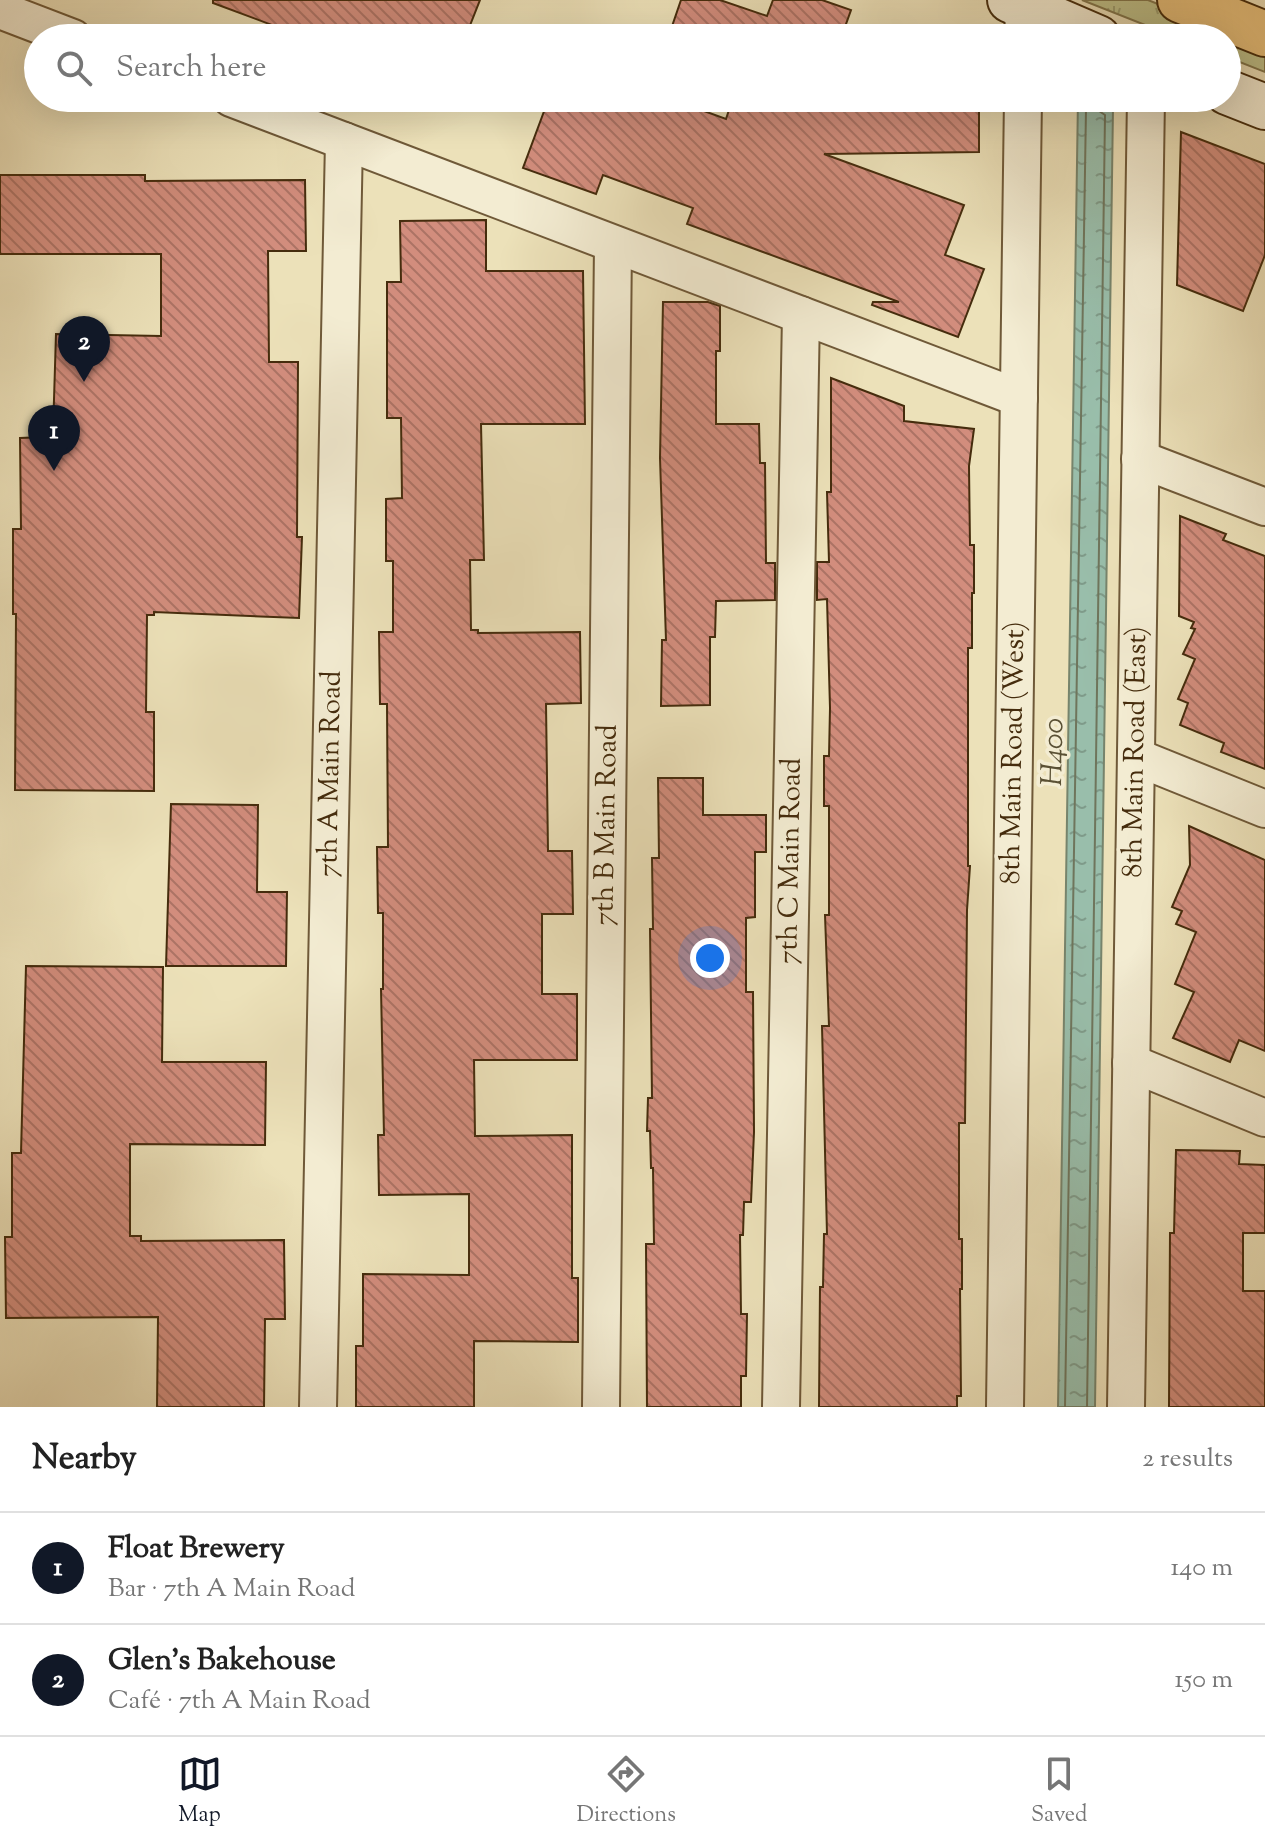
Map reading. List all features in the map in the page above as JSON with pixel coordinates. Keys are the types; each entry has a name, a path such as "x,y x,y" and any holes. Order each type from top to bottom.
{"highway":[{"path":"1180,0 1240,24"},
{"path":"1241,24 1265,34"}],"street":[{"path":"0,10 36,24"},
{"path":"1019,14 1052,24"},
{"path":"1241,98 1265,107"},
{"path":"268,112 1019,398"},
{"name":"8th Main Road (West)","path":"1005,1407 1023,112"},
{"name":"8th Main Road (East)","path":"1126,1407 1146,112"},
{"name":"7th A Main Road","path":"318,1407 344,141"},
{"name":"7th B Main Road","path":"601,1407 613,244"},
{"name":"7th C Main Road","path":"781,1407 801,315"},
{"path":"1140,459 1265,507"},
{"path":"1136,757 1265,809"},
{"path":"1131,1063 1265,1118"}],"green space":[{"path":"1082,0 1148,0 1208,24 1143,24"},
{"path":"1241,37 1265,47 1265,72 1241,63"}],"water":[{"path":"1078,112 1113,112 1095,1407 1058,1407"}],"building":[{"path":"213,0 480,0 471,24 269,24 213,3"},
{"path":"681,0 720,0 767,16 773,0 822,0 851,10 846,24 673,24"},
{"path":"544,112 707,112 726,119 728,112 979,112 979,152 824,154 964,205 945,255 984,269 958,337 872,305 873,302 899,302 687,224 693,208 603,175 596,194 523,168"},
{"path":"1181,132 1265,164 1265,255 1243,311 1177,285"},
{"path":"0,175 145,175 145,181 305,180 306,251 268,251 269,362 298,362 297,537 302,537 299,618 154,612 154,615 147,615 146,712 154,712 154,791 15,790 13,529 21,529 20,438 46,437 46,432 53,432 56,334 161,336 161,254 0,254"},
{"path":"486,220 486,271 583,271 585,424 481,424 484,560 470,560 471,630 478,630 478,633 580,632 581,703 546,704 548,851 572,851 573,914 542,914 542,994 577,994 577,1060 474,1060 475,1136 572,1135 572,1278 578,1278 578,1342 474,1341 474,1407 356,1407 356,1346 363,1346 363,1274 469,1275 469,1194 379,1195 378,1135 384,1135 383,913 378,913 377,847 388,847 387,704 380,704 379,632 393,632 393,561 386,561 386,499 402,498 401,418 387,418 387,282 401,282 400,221"},
{"path":"663,302 708,302 720,306 720,351 716,351 716,424 759,424 760,463 765,463 766,563 775,563 775,600 716,601 715,637 710,637 710,705 661,706 662,640 666,640 660,458"},
{"path":"831,378 904,406 904,421 974,429 969,466 974,593 972,648 968,648 970,866 965,1123 959,1123 962,1289 961,1396 957,1396 957,1407 819,1407 820,1287 823,1287 824,1234 827,1234 822,1026 829,1026 825,915 829,915 829,806 824,806 824,756 829,756 830,708 827,599 817,600 817,562 829,562 827,492 831,492"},
{"path":"1180,516 1226,534 1223,540 1265,556 1265,769 1221,752 1224,743 1180,725 1188,703 1178,699 1195,659 1183,654 1195,629 1191,628 1194,622 1179,616"},
{"path":"658,778 703,778 703,815 766,815 766,852 755,852 755,917 746,918 746,992 753,992 754,1132 751,1202 744,1202 743,1235 740,1235 741,1314 747,1314 746,1376 741,1376 741,1407 647,1407 646,1244 654,1244 653,1168 650,1131 647,1131 648,1098 652,1098 650,929 653,929 652,858 659,858"},
{"path":"171,804 258,805 257,892 287,892 286,966 166,966"},
{"path":"1189,826 1265,860 1265,1051 1239,1040 1230,1062 1173,1038 1194,992 1175,984 1196,932 1176,924 1182,911 1172,907 1190,865"},
{"path":"26,966 163,967 162,1062 266,1062 265,1145 130,1144 130,1236 141,1236 141,1241 284,1240 285,1319 265,1319 264,1407 157,1407 158,1317 6,1318 5,1237 12,1237 12,1153 21,1153"},
{"path":"1176,1150 1240,1151 1239,1164 1265,1165 1265,1233 1243,1233 1243,1291 1265,1291 1265,1407 1169,1407 1170,1233 1174,1233"}],"place":[{"name":"Glen's Bakehouse","path":"84,382"},
{"name":"Float Brewery","path":"54,471"}],"water label":[{"name":"H400","path":"1054,752"}]}
